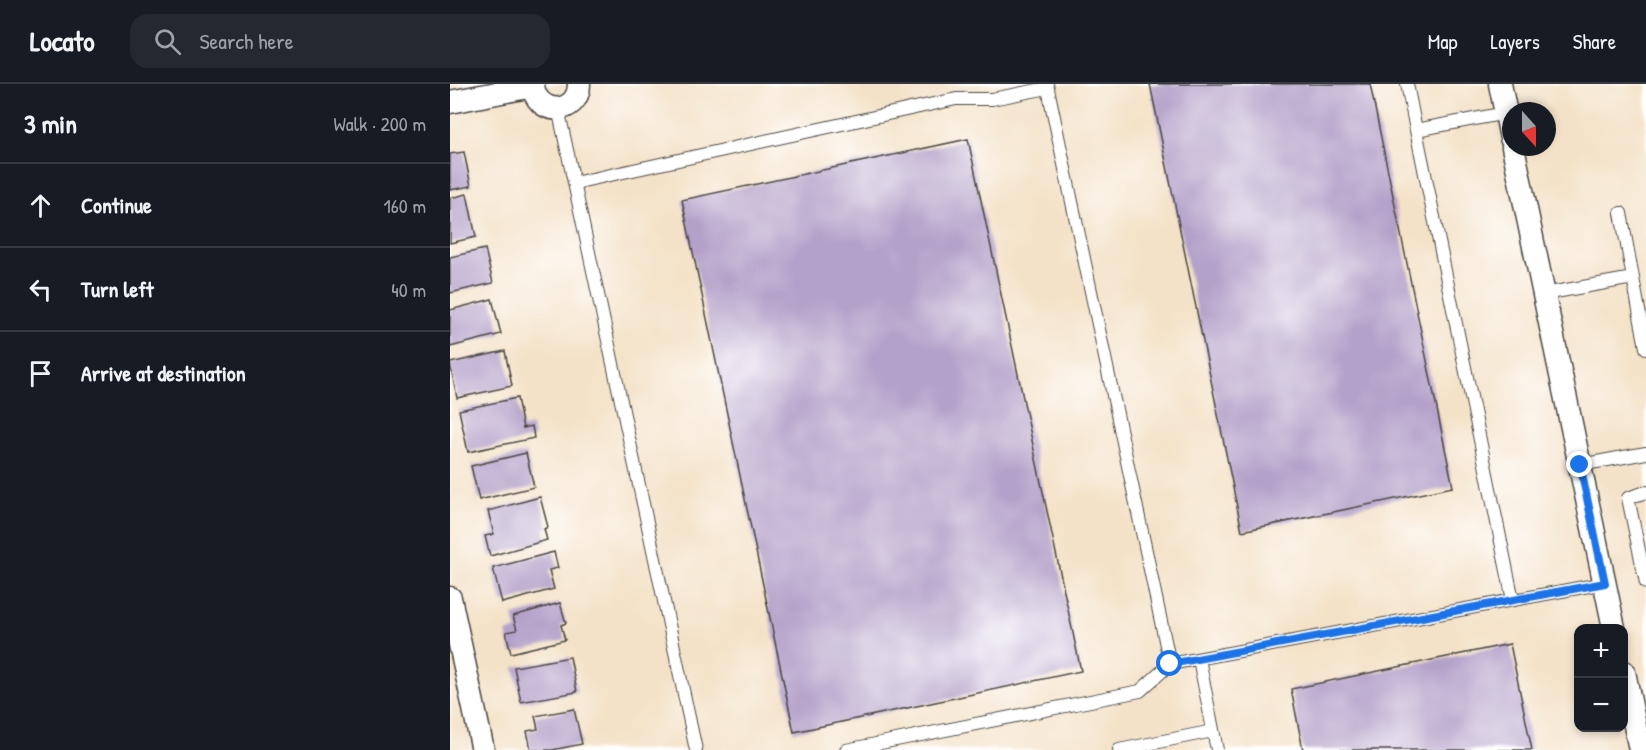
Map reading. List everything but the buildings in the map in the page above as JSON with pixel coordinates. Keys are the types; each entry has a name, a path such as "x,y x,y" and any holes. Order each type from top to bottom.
{"street":[{"path":"450,102 533,85 538,100 551,108 558,108 572,102 577,97 579,84"},
{"path":"1500,84 1504,102"},
{"path":"1515,156 1613,624"},
{"path":"450,598 483,750"},
{"path":"1624,678 1640,750"}],"lane":[{"path":"1407,84 1513,600"},
{"path":"574,183 956,99 992,99 1048,86 1170,664"},
{"path":"558,108 696,750"},
{"path":"1416,130 1502,114"},
{"path":"1621,213 1646,348"},
{"path":"1544,294 1633,278"},
{"path":"1580,465 1646,453"},
{"path":"1646,492 1628,498 1646,583"},
{"path":"846,750 1140,691 1170,664 1605,583"},
{"path":"1199,659 1217,750"},
{"path":"1119,750 1213,731"}],"route":[{"path":"1170,664 1605,583 1580,465"}]}
